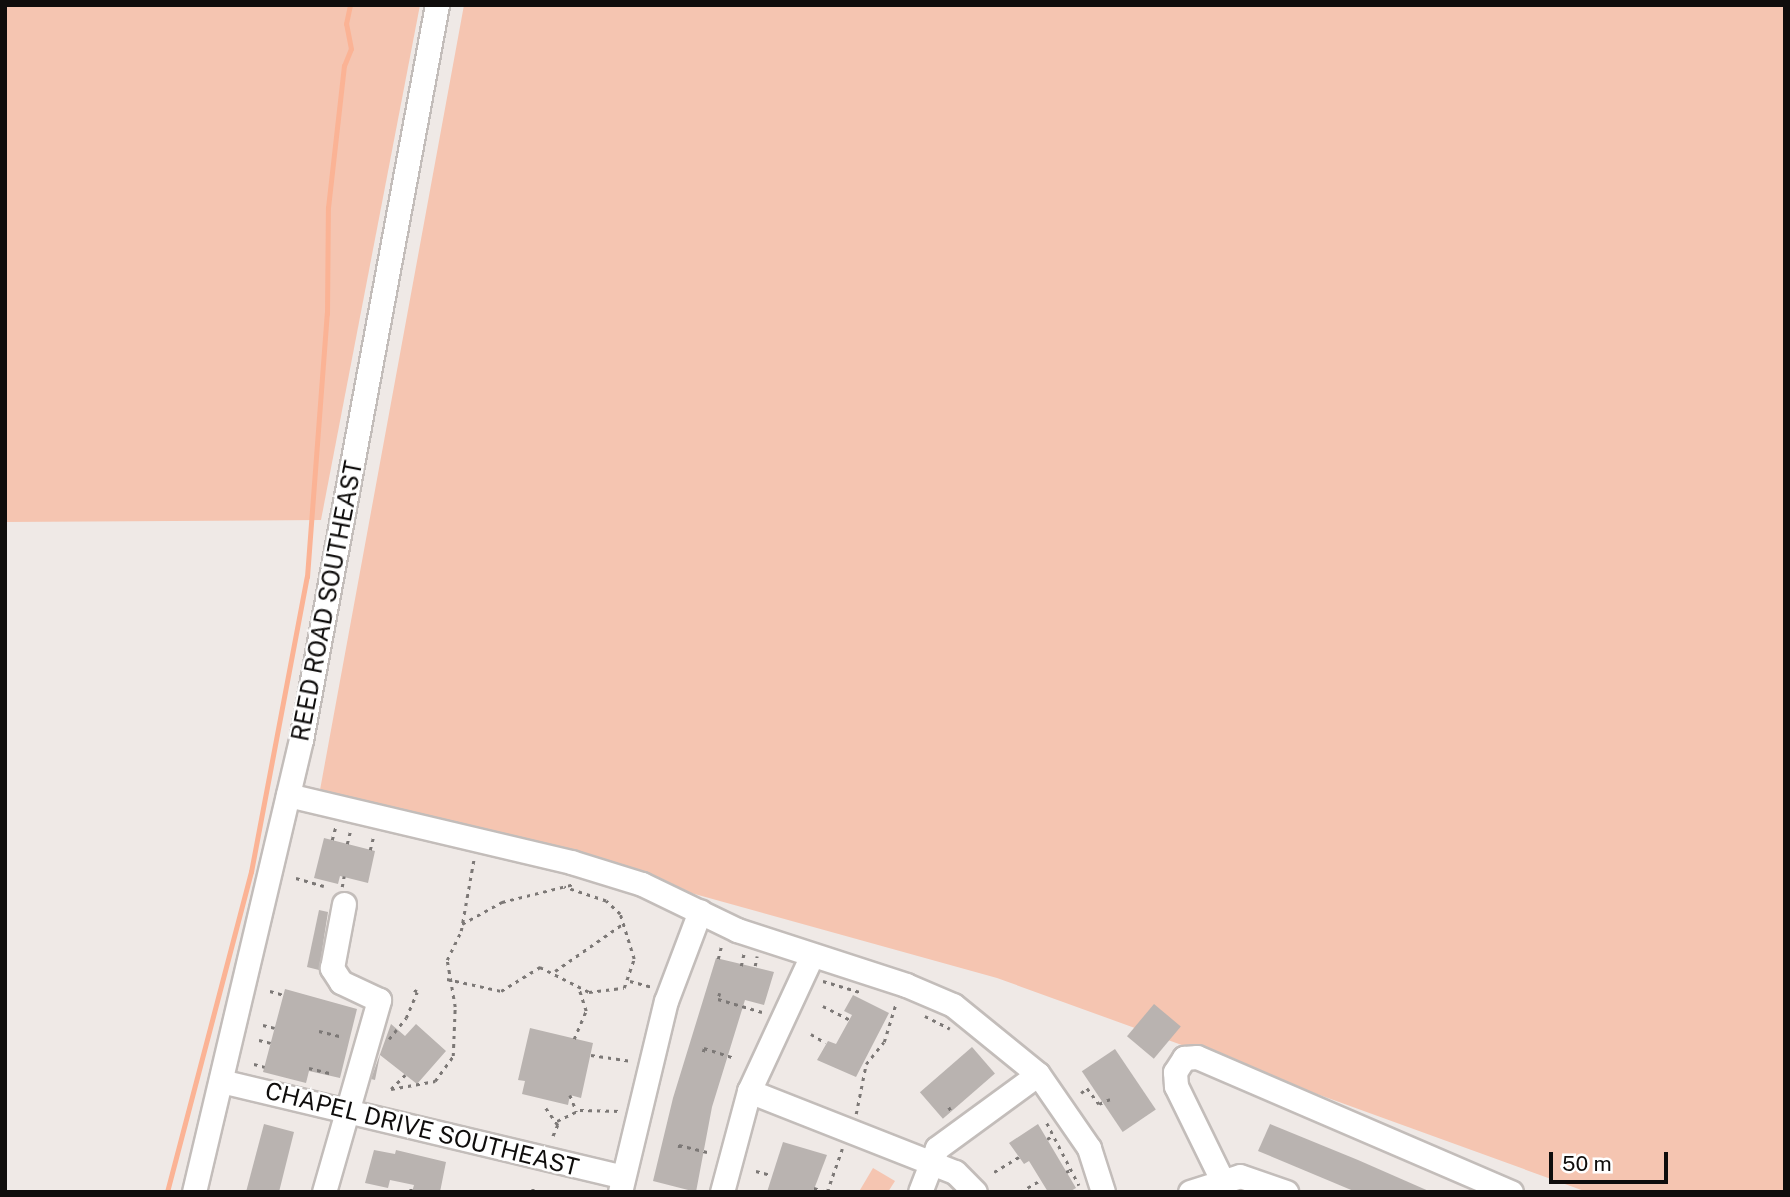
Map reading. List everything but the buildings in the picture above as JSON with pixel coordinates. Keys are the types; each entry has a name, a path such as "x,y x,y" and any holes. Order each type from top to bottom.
{"street":[{"name":"REED ROAD SOUTHEAST","path":"194,1192 288,795 438,5"},
{"path":"288,795 571,862 642,884 808,965 953,1005 1038,1074 1088,1148 1102,1192"},
{"path":"324,1192 379,1000 341,982 332,968 343,897"},
{"path":"622,1185 636,1113 666,1000 699,911"},
{"path":"722,1192 749,1091 808,965"},
{"path":"1223,1182 1176,1086 1175,1072 1184,1058 1198,1057 1511,1192"},
{"path":"920,1192 937,1148 1038,1074"},
{"name":"CHAPEL DRIVE SOUTHEAST","path":"221,1081 622,1185"},
{"path":"749,1091 867,1134 929,1164 958,1174 975,1192"},
{"path":"1190,1192 1251,1177 1286,1192"}],"path":[{"path":"332,840 337,825"},
{"path":"347,844 351,828"},
{"path":"370,850 374,834"},
{"path":"405,1075 391,1089 435,1081 453,1056 455,1007 447,979 447,960 462,924 474,858"},
{"path":"343,897 344,876"},
{"path":"296,878 324,886"},
{"path":"462,924 502,902 579,883"},
{"path":"447,979 501,991 533,967 555,971 579,989 615,992 630,981 632,948 624,923 606,901 564,887"},
{"path":"555,971 624,923"},
{"path":"718,959 723,939 734,945"},
{"path":"741,966 744,950 766,960"},
{"path":"755,966 757,956"},
{"path":"808,965 871,995"},
{"path":"383,1046 406,1018 417,992 410,988"},
{"path":"574,1039 586,1011 579,989"},
{"path":"270,991 284,995"},
{"path":"720,993 718,999 762,1012"},
{"path":"883,999 906,1007"},
{"path":"856,1114 866,1064 884,1042 896,1003"},
{"path":"823,1006 850,1020"},
{"path":"915,1010 951,1029"},
{"path":"263,1025 275,1028"},
{"path":"319,1031 339,1036"},
{"path":"811,1034 826,1043"},
{"path":"260,1040 271,1043"},
{"path":"704,1048 734,1058"},
{"path":"591,1055 649,1063"},
{"path":"254,1064 264,1067"},
{"path":"309,1068 329,1073"},
{"path":"1081,1093 1087,1088 1100,1104 1110,1099"},
{"path":"570,1096 577,1112"},
{"path":"546,1108 557,1121"},
{"path":"551,1140 557,1121 577,1112 636,1113"},
{"path":"1043,1116 1073,1169 1082,1192"},
{"path":"1047,1139 1054,1135"},
{"path":"680,1140 679,1146 707,1152"},
{"path":"814,1188 827,1192 845,1141"},
{"path":"994,1172 1019,1157"},
{"path":"1066,1172 1073,1169"},
{"path":"756,1171 771,1175"},
{"path":"1020,1192 1041,1180"},
{"path":"410,1192 412,1184"},
{"path":"532,1192 534,1184"}],"shaded area":[{"path":"5,5 420,5 321,520 5,522"},
{"path":"464,5 1785,5 1785,1192 1587,1192 997,978 320,790"},
{"path":"873,1168 895,1181 888,1192 860,1190"}],"waterway":[{"path":"167,1192 251,872 307,577 327,314 328,208 344,66 351,49 346,24 350,5"}]}
